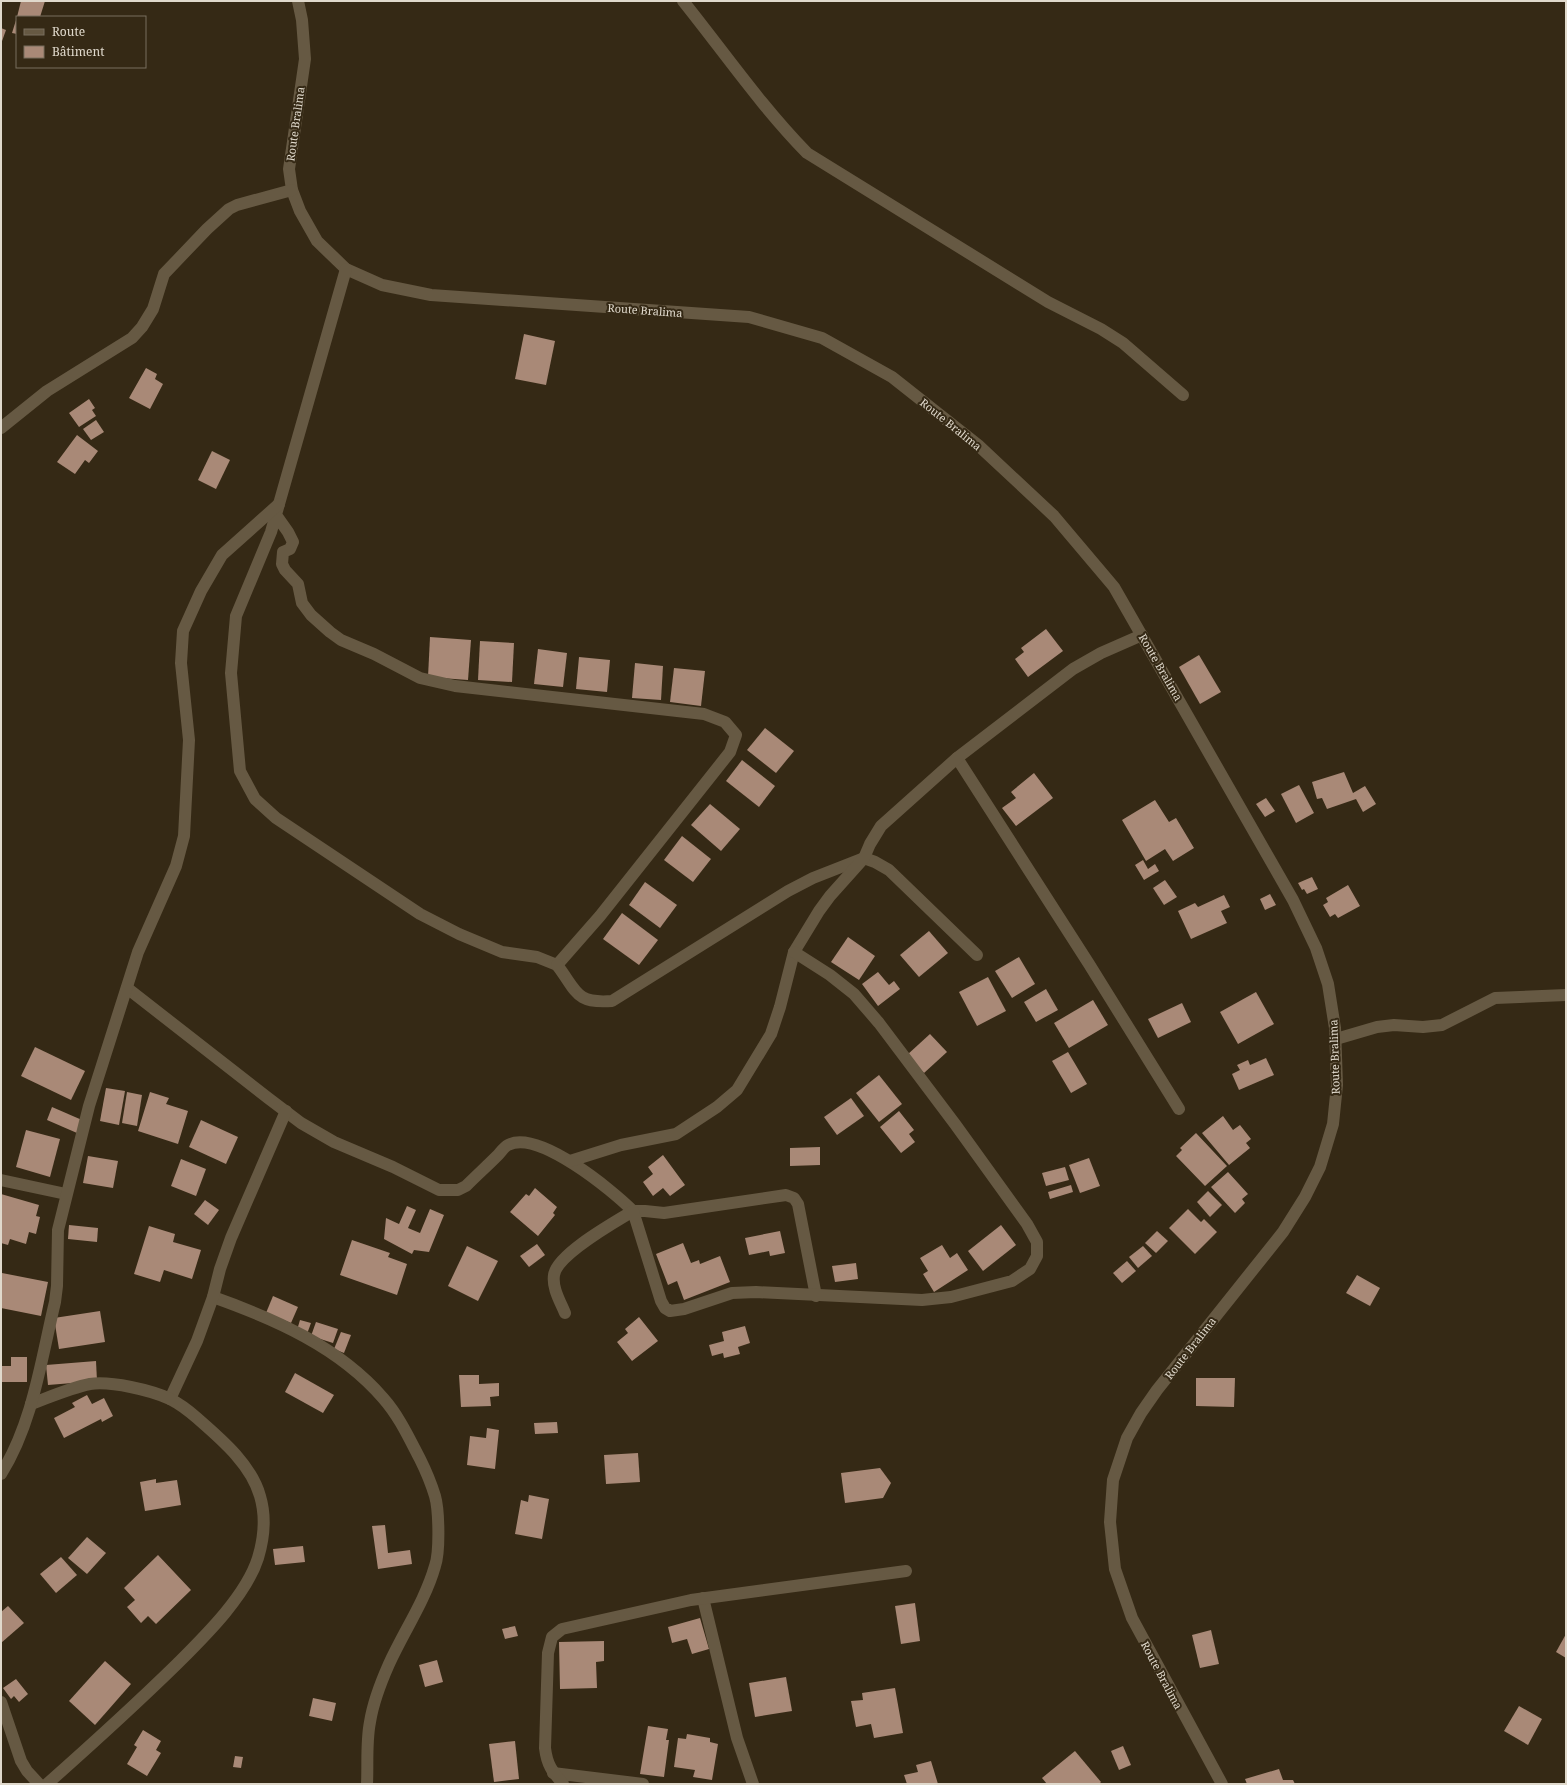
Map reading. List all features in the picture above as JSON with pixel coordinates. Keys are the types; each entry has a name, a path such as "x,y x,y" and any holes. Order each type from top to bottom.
{"street":[{"name":"Route Bralima","path":"298,1 302,20 305,60 289,169 292,190 300,212 317,241 346,269 382,285 431,295 749,317 822,338 892,377 978,445 1054,516 1114,587 1293,900 1316,948 1328,984 1335,1028 1337,1085 1333,1124 1320,1167 1305,1197 1283,1232 1141,1413 1127,1438 1113,1480 1110,1522 1115,1568 1132,1618 1222,1784"},
{"path":"683,1 755,95 807,153 1048,302 1101,329 1123,343 1183,395"},
{"path":"1,428 47,391 132,338 142,327 153,309 164,274 229,209 241,204 292,190"},
{"path":"346,269 278,510 271,532 236,616 230,673 240,771 255,799 276,818 420,914 458,934 502,952 537,957 557,965 575,991 583,999 590,1002 612,1001 788,890 813,878 864,858 889,870 977,955"},
{"path":"278,510 292,542 290,549 283,552 282,564 285,570 298,584 302,603 312,615 341,640 374,654 420,678 455,686 704,714 725,722 736,735 730,752 600,916 557,965"},
{"path":"1,1474 18,1443 31,1404 55,1302 57,1286 58,1230 89,1106 138,952 176,866 184,836 189,740 181,663 183,631 201,591 222,555 278,510"},
{"path":"570,1161 621,1145 676,1134 717,1107 736,1090 771,1034 780,1007 794,952 819,910 864,858 870,844 881,826 957,758 1073,669 1101,652 1142,635"},
{"path":"957,758 1089,964 1179,1109"},
{"path":"127,988 286,1111 334,1142 393,1167 439,1190 458,1190 466,1186 508,1145 515,1143 524,1142 537,1146 570,1161 586,1171 622,1200 633,1211 661,1300 665,1308 670,1311 684,1309 732,1293 756,1292 922,1300 951,1297 1012,1281 1030,1269 1037,1256 1037,1242 1027,1224 955,1124 879,1023 854,994 830,975 794,952"},
{"path":"1336,1039 1377,1027 1394,1025 1423,1027 1442,1025 1496,998 1566,995"},
{"path":"170,1399 197,1341 231,1238 286,1111"},
{"path":"1,1180 66,1194"},
{"path":"565,1313 554,1288 554,1274 560,1264 578,1246 633,1211 664,1213 786,1195 794,1198 798,1204 816,1296"},
{"path":"213,1296 282,1324 336,1356 360,1373 384,1399 405,1428 428,1476 436,1498 438,1545 436,1566 419,1606 389,1664 372,1711 369,1724 367,1784"},
{"path":"31,1404 71,1389 91,1384 107,1384 130,1388 170,1399 185,1409 222,1441 241,1461 253,1479 260,1496 264,1517 263,1538 258,1558 231,1606 205,1635 110,1728 46,1784"},
{"path":"563,1784 553,1773 547,1762 545,1748 548,1653 552,1637 562,1628 703,1598 906,1571"},
{"path":"703,1598 737,1738 753,1784"},
{"path":"1,1702 21,1761 27,1771 40,1784"},
{"path":"553,1773 643,1784"}],"building":[{"path":"21,1 45,1 40,16 17,16"},
{"path":"16,20 16,34 12,33"},
{"path":"1,28 6,30 1,44"},
{"path":"524,334 555,341 546,385 515,379"},
{"path":"146,368 157,374 155,379 163,384 150,409 129,398"},
{"path":"89,399 95,408 92,410 96,416 79,427 69,413"},
{"path":"96,420 104,432 91,440 83,429"},
{"path":"77,435 98,451 89,463 85,460 75,474 57,462"},
{"path":"212,451 230,460 216,489 198,480"},
{"path":"1046,629 1063,651 1028,677 1015,659 1024,652 1021,648"},
{"path":"430,637 471,640 468,680 428,677"},
{"path":"480,641 514,643 512,682 478,680"},
{"path":"538,649 567,653 563,687 534,684"},
{"path":"1199,655 1221,692 1200,704 1179,667"},
{"path":"579,657 610,660 607,692 576,689"},
{"path":"635,663 663,666 661,700 632,698"},
{"path":"674,668 705,671 701,706 670,702"},
{"path":"765,728 794,751 776,773 747,750"},
{"path":"742,760 775,786 759,807 726,781"},
{"path":"1344,772 1353,793 1365,786 1376,804 1363,812 1356,799 1327,809 1322,798 1317,799 1312,782"},
{"path":"1034,773 1053,798 1016,826 1002,808 1016,798 1011,792"},
{"path":"1299,785 1314,813 1296,823 1281,794"},
{"path":"1266,798 1275,811 1265,817 1256,804"},
{"path":"1155,800 1169,822 1176,818 1194,848 1173,861 1165,849 1146,861 1122,820"},
{"path":"710,804 740,829 721,851 691,825"},
{"path":"682,836 711,859 693,882 664,860"},
{"path":"1143,860 1148,869 1155,864 1159,871 1144,880 1135,865"},
{"path":"1312,877 1318,889 1307,894 1304,889 1302,890 1298,883"},
{"path":"1165,880 1177,897 1164,905 1153,888"},
{"path":"645,882 677,905 660,928 629,905"},
{"path":"1348,885 1360,906 1338,918 1335,914 1330,917 1323,905 1328,902 1326,898"},
{"path":"1270,894 1276,905 1265,910 1260,899"},
{"path":"1224,895 1230,907 1221,911 1227,923 1191,939 1178,911 1195,903 1198,907"},
{"path":"622,913 658,940 639,965 603,939"},
{"path":"929,931 948,953 919,977 900,955"},
{"path":"848,937 875,956 859,980 831,962"},
{"path":"1019,957 1035,984 1012,998 995,971"},
{"path":"878,972 889,985 894,981 900,989 878,1006 862,984"},
{"path":"988,977 1006,1011 977,1026 959,992"},
{"path":"1046,989 1058,1010 1036,1022 1024,1002"},
{"path":"1256,992 1274,1024 1238,1044 1220,1012"},
{"path":"1093,1000 1108,1025 1069,1048 1054,1023"},
{"path":"1182,1003 1191,1022 1158,1038 1148,1019"},
{"path":"930,1034 947,1052 924,1073 907,1055"},
{"path":"35,1047 85,1071 71,1100 21,1076"},
{"path":"1068,1052 1087,1084 1071,1093 1052,1061"},
{"path":"1266,1058 1274,1075 1239,1090 1232,1074 1240,1070 1237,1065 1248,1060 1250,1065"},
{"path":"879,1075 902,1104 879,1122 856,1093"},
{"path":"106,1088 125,1091 119,1125 100,1121"},
{"path":"127,1092 142,1095 137,1126 122,1123"},
{"path":"150,1092 169,1098 166,1104 188,1111 178,1144 138,1131"},
{"path":"851,1098 864,1116 837,1135 824,1117"},
{"path":"52,1107 82,1120 77,1133 47,1120"},
{"path":"899,1111 914,1130 909,1134 915,1142 901,1153 880,1127"},
{"path":"1223,1116 1233,1130 1240,1125 1251,1139 1246,1143 1250,1148 1229,1165 1202,1133"},
{"path":"201,1120 238,1137 226,1164 189,1147"},
{"path":"26,1130 60,1139 50,1177 16,1167"},
{"path":"1196,1133 1227,1166 1205,1186 1176,1156 1182,1150 1180,1148"},
{"path":"820,1147 820,1165 790,1166 790,1148"},
{"path":"663,1155 685,1185 670,1196 663,1188 653,1196 643,1182 653,1174 648,1167"},
{"path":"88,1156 118,1161 113,1188 83,1183"},
{"path":"1089,1158 1100,1186 1080,1193 1069,1165"},
{"path":"181,1159 206,1169 196,1196 171,1186"},
{"path":"1065,1167 1069,1180 1046,1186 1042,1173"},
{"path":"1228,1172 1248,1194 1242,1199 1245,1203 1235,1213 1211,1187"},
{"path":"1071,1185 1073,1192 1050,1199 1048,1192"},
{"path":"535,1188 557,1207 553,1213 555,1215 538,1236 510,1212 526,1194 529,1196"},
{"path":"1208,1191 1222,1205 1210,1217 1197,1202"},
{"path":"1,1194 39,1205 36,1216 40,1217 36,1234 29,1232 26,1244 10,1239 8,1245 1,1243"},
{"path":"205,1200 219,1210 208,1225 194,1214"},
{"path":"407,1206 416,1210 408,1228 420,1233 430,1209 444,1215 429,1252 414,1250 412,1254 384,1239 386,1218 399,1224"},
{"path":"1188,1209 1201,1222 1204,1219 1217,1232 1195,1254 1169,1228"},
{"path":"69,1225 98,1228 97,1242 68,1239"},
{"path":"1001,1225 1016,1245 983,1271 968,1251"},
{"path":"149,1226 175,1234 173,1242 201,1250 192,1279 164,1270 160,1282 134,1274"},
{"path":"780,1231 785,1253 770,1256 769,1251 749,1255 745,1238"},
{"path":"1157,1231 1168,1241 1156,1253 1145,1243"},
{"path":"352,1240 390,1253 388,1257 407,1264 397,1295 340,1275"},
{"path":"683,1243 691,1263 699,1260 700,1264 720,1256 730,1282 684,1300 677,1281 668,1285 656,1254"},
{"path":"537,1244 545,1255 529,1267 520,1256"},
{"path":"942,1245 950,1258 957,1253 968,1270 934,1292 923,1274 928,1271 920,1258"},
{"path":"467,1246 498,1261 478,1301 448,1286"},
{"path":"1143,1246 1152,1256 1138,1268 1129,1257"},
{"path":"1127,1261 1136,1271 1122,1283 1113,1273"},
{"path":"856,1263 858,1279 835,1282 832,1266"},
{"path":"2,1273 48,1282 41,1316 1,1308"},
{"path":"1357,1275 1380,1288 1370,1306 1346,1293"},
{"path":"273,1296 298,1307 291,1323 266,1313"},
{"path":"100,1311 105,1342 59,1349 54,1318"},
{"path":"639,1317 658,1341 632,1361 617,1342 628,1333 625,1329"},
{"path":"300,1320 311,1323 307,1334 297,1330"},
{"path":"316,1322 338,1329 333,1343 311,1336"},
{"path":"745,1326 750,1343 738,1347 740,1354 724,1358 723,1353 712,1356 709,1345 724,1341 722,1332"},
{"path":"341,1332 351,1335 344,1353 334,1349"},
{"path":"11,1357 27,1357 27,1382 2,1382 1,1366 11,1366"},
{"path":"96,1361 97,1381 48,1385 46,1365"},
{"path":"295,1373 334,1395 323,1413 285,1392"},
{"path":"459,1375 479,1375 479,1384 499,1383 499,1396 490,1397 491,1406 461,1407"},
{"path":"1196,1378 1235,1378 1234,1407 1196,1406"},
{"path":"87,1395 92,1404 104,1398 113,1416 102,1422 101,1419 64,1438 54,1418 75,1407 72,1403"},
{"path":"557,1422 558,1433 535,1434 534,1423"},
{"path":"487,1428 499,1430 495,1469 467,1465 470,1436 486,1438"},
{"path":"638,1453 640,1482 606,1484 604,1455"},
{"path":"880,1468 891,1483 883,1498 845,1503 841,1473"},
{"path":"156,1479 156,1483 177,1480 181,1505 145,1511 140,1482"},
{"path":"529,1495 549,1499 542,1539 515,1534 521,1500 528,1502"},
{"path":"385,1525 388,1553 410,1550 412,1564 378,1569 372,1526"},
{"path":"87,1537 106,1553 87,1574 68,1558"},
{"path":"303,1546 305,1562 275,1565 273,1549"},
{"path":"158,1555 191,1590 156,1624 148,1616 141,1623 127,1607 135,1600 124,1588"},
{"path":"61,1557 77,1575 56,1593 40,1574"},
{"path":"915,1603 920,1641 901,1644 895,1606"},
{"path":"8,1606 24,1623 1,1643 1,1612"},
{"path":"700,1618 709,1649 692,1654 687,1639 672,1643 668,1627"},
{"path":"515,1626 518,1636 505,1639 502,1629"},
{"path":"1211,1630 1219,1664 1200,1668 1192,1635"},
{"path":"1566,1634 1566,1658 1556,1652"},
{"path":"604,1641 604,1661 596,1662 597,1688 560,1689 559,1642"},
{"path":"437,1660 443,1682 425,1687 419,1665"},
{"path":"105,1661 131,1684 95,1725 69,1701"},
{"path":"786,1677 792,1711 755,1717 749,1683"},
{"path":"16,1679 28,1694 19,1702 14,1696 11,1699 3,1688"},
{"path":"895,1688 903,1733 874,1738 871,1724 856,1727 851,1701 863,1700 862,1693"},
{"path":"313,1698 336,1703 332,1721 309,1716"},
{"path":"1519,1706 1542,1719 1528,1745 1504,1731"},
{"path":"648,1726 668,1729 666,1740 669,1740 664,1777 640,1774"},
{"path":"143,1730 161,1741 156,1750 161,1753 147,1776 127,1764 137,1747 134,1745"},
{"path":"687,1734 710,1738 710,1742 718,1744 712,1780 693,1777 695,1770 674,1767 678,1738 686,1739"},
{"path":"515,1741 519,1779 494,1782 489,1744"},
{"path":"1123,1746 1131,1765 1119,1770 1111,1751"},
{"path":"1075,1751 1101,1782 1099,1784 1047,1784 1042,1778"},
{"path":"235,1756 243,1757 241,1768 233,1767"},
{"path":"931,1761 938,1784 907,1784 904,1775 918,1772 916,1765"},
{"path":"1279,1769 1283,1780 1293,1780 1295,1784 1247,1784 1245,1779"}]}
